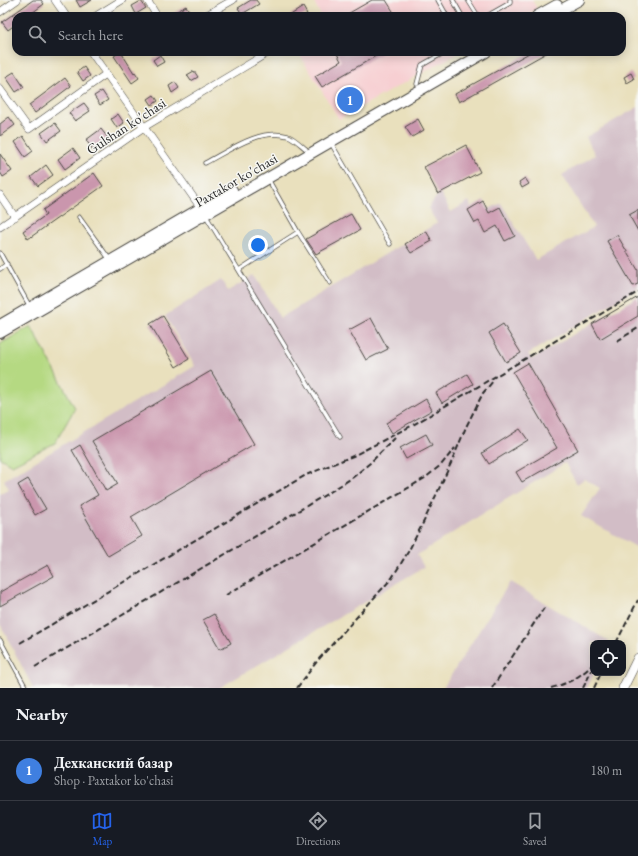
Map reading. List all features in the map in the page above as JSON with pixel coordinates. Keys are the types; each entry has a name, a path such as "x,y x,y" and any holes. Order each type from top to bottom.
{"main road":[{"path":"544,12 565,0"},
{"path":"557,12 579,0"},
{"name":"Paxtakor ko'chasi","path":"0,333 306,149 467,56"},
{"name":"Paxtakor ko'chasi","path":"0,325 110,261 268,178 479,56"}],"street":[{"path":"0,12 17,0"},
{"path":"55,0 63,12"},
{"path":"102,12 122,0"},
{"path":"147,0 154,12"},
{"path":"212,12 233,0"},
{"path":"93,56 203,211"},
{"name":"Gulshan ko'chasi","path":"0,227 144,127 262,56"},
{"path":"0,89 29,129 106,74"},
{"path":"0,195 15,217"},
{"path":"623,688 638,658"}],"lane":[{"path":"438,0 445,12"},
{"path":"453,0 460,12"},
{"path":"468,0 476,12"},
{"path":"494,12 510,3 510,0"},
{"path":"417,84 422,65 438,56"},
{"path":"205,163 255,137 277,134 290,136 306,149"},
{"path":"330,142 390,244"},
{"path":"268,178 298,232 330,283"},
{"path":"203,211 340,437"},
{"path":"79,217 110,261"},
{"path":"239,270 298,232"},
{"path":"0,253 30,308"},
{"path":"0,269 7,264"},
{"path":"0,640 26,688"}],"shaded area":[{"path":"313,0 532,0 537,9 532,12 319,12"},
{"path":"300,56 453,56 339,119"},
{"path":"638,107 638,288 528,354 532,359 638,296 638,548 581,516 600,488 584,479 577,484 565,463 417,555 424,567 219,688 33,688 0,624 0,494 9,489 4,480 195,366 165,316 221,280 228,291 255,275 280,318 437,223 428,208 440,192 451,212 469,201 471,207 484,200 489,209 501,203 536,260 594,227 562,175 595,155 586,137"},
{"path":"510,582 607,640 590,640 590,676 593,676 587,688 443,688"}],"green space":[{"path":"31,326 75,408 55,443 12,465 0,458 0,344"}],"building":[{"path":"33,0 41,0 44,4 33,12 16,12"},
{"path":"76,0 92,0 80,7"},
{"path":"251,0 256,0 259,4 245,12 241,12 238,8"},
{"path":"372,0 386,0 394,12 351,12"},
{"path":"141,1 146,8 139,12 135,12 132,6"},
{"path":"186,6 190,12 176,12"},
{"path":"303,7 306,12 295,12"},
{"path":"12,15 12,27 8,30 2,22"},
{"path":"114,56 123,56 134,73 135,72 139,78 132,83"},
{"path":"161,56 164,62 157,66 153,60"},
{"path":"338,56 376,56 322,87 315,76 341,61"},
{"path":"524,56 541,56 459,102 455,94"},
{"path":"84,67 90,76 83,81 77,72"},
{"path":"194,71 198,77 191,81 187,75"},
{"path":"14,72 24,87 16,92 6,77"},
{"path":"631,73 634,79 627,83 624,77"},
{"path":"65,78 71,86 35,113 29,105"},
{"path":"175,82 179,88 172,93 169,86"},
{"path":"102,91 108,100 100,105 94,96"},
{"path":"154,95 158,101 152,105 148,99"},
{"path":"84,103 90,111 75,121 69,113"},
{"path":"118,114 124,123 117,128 111,119"},
{"path":"9,117 15,125 0,136 0,124"},
{"path":"418,119 424,130 412,137 405,127"},
{"path":"55,123 61,131 47,141 41,133"},
{"path":"101,129 108,138 93,150 86,140"},
{"path":"23,136 33,151 25,157 15,142"},
{"path":"466,145 480,172 438,194 424,167"},
{"path":"73,148 80,158 65,169 58,159"},
{"path":"0,154 12,171 3,177 0,172"},
{"path":"46,165 53,175 38,186 31,177"},
{"path":"94,173 103,186 28,239 23,231 46,215 43,210"},
{"path":"525,178 529,184 522,188 519,182"},
{"path":"483,201 489,213 500,207 515,236 505,241 497,226 485,233 479,221 475,223 468,210"},
{"path":"638,210 638,231 629,215"},
{"path":"351,214 360,230 316,254 306,239"},
{"path":"426,231 432,241 411,253 405,244"},
{"path":"617,235 638,270 638,284 633,286 607,241"},
{"path":"638,297 638,316 600,339 592,324"},
{"path":"163,316 189,359 176,367 150,324"},
{"path":"371,318 388,349 366,360 349,330"},
{"path":"503,324 521,353 506,362 489,333"},
{"path":"528,363 578,450 522,482 516,472 557,448 513,372"},
{"path":"211,371 254,444 131,517 142,536 108,556 79,506 98,495 72,450 80,445 106,491 118,484 92,441"},
{"path":"467,374 473,384 442,403 436,393"},
{"path":"426,399 432,410 392,433 386,423"},
{"path":"520,429 528,440 489,464 482,453"},
{"path":"426,434 432,445 406,459 400,448"},
{"path":"28,479 46,509 35,515 18,485"},
{"path":"48,565 54,576 0,606 0,592"},
{"path":"214,614 231,643 220,649 203,620"}],"railway":[{"path":"20,643 306,475 353,456 413,425 638,292"},
{"path":"617,341 638,328"},
{"path":"297,688 318,660 392,578 408,552 424,521 466,427 483,393 494,380"},
{"path":"35,667 330,492 352,478 370,463 395,438"},
{"path":"226,595 425,478 441,465 455,448"},
{"path":"618,640 638,600"},
{"path":"492,688 544,608"},
{"path":"551,688 574,679 590,667"},
{"path":"583,688 590,674"},
{"path":"594,688 600,676"}],"place":[{"name":"Дехканский базар","path":"350,100"}]}
